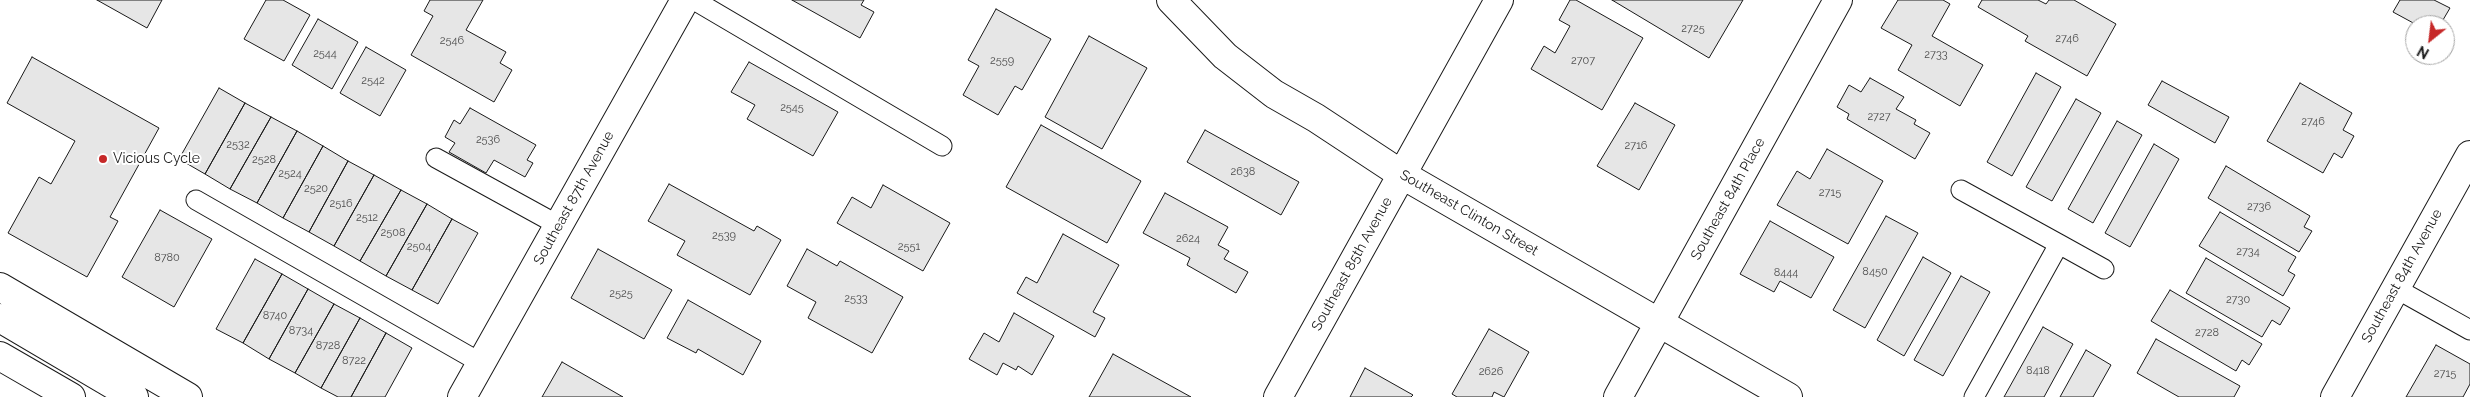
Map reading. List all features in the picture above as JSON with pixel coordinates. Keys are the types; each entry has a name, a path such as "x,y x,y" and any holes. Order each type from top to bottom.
{"street":[{"name":"Southeast 87th Avenue","path":"462,397 685,0"},
{"name":"Southeast Clinton Street","path":"1171,0 1225,56 1274,94 1316,118 1401,174 1661,322 1788,397"},
{"name":"Southeast 85th Avenue","path":"1278,397 1499,0"},
{"name":"Southeast 84th Place","path":"1618,397 1838,0"},
{"name":"Southeast 84th Avenue","path":"2335,397 2470,155"},
{"path":"0,287 188,397"},
{"path":"0,318 134,397"},
{"path":"0,356 71,397"}],"lane":[{"path":"694,0 942,146"},
{"path":"436,158 558,226"},
{"path":"1961,190 2104,269"},
{"path":"196,200 482,363"},
{"path":"1974,397 2059,244"},
{"path":"2395,288 2470,330"}],"building":[{"path":"97,0 162,0 147,28"},
{"path":"266,0 283,0 310,15 284,61 244,39"},
{"path":"430,0 483,0 466,30 506,52 500,63 512,70 494,102 411,55 433,16 424,11"},
{"path":"792,0 864,0 861,5 874,12 860,38"},
{"path":"1570,0 1576,0 1643,38 1602,110 1531,69 1544,46 1555,53 1570,26 1559,20"},
{"path":"1612,0 1743,0 1709,58"},
{"path":"1898,0 1943,0 1950,4 1932,36 1983,65 1960,106 1898,70 1912,45 1881,28"},
{"path":"1982,0 2038,0 2046,4 2049,0 2074,0 2116,24 2087,76 2025,41 2028,36 1978,7"},
{"path":"2400,0 2434,0 2450,8 2446,15 2405,15 2405,18 2393,12"},
{"path":"996,9 1051,39 1022,90 1015,86 998,115 963,95 979,66 968,60"},
{"path":"318,19 358,42 332,89 292,65"},
{"path":"1089,36 1147,68 1102,149 1045,117"},
{"path":"366,47 406,70 380,116 340,93"},
{"name":"Vicious Cycle","path":"32,57 159,128 110,217 118,221 87,277 8,233 39,177 51,184 75,141 7,103"},
{"path":"749,62 838,112 813,156 747,119 755,105 731,92"},
{"path":"2036,73 2061,87 2012,176 1987,162"},
{"path":"1870,78 1904,97 1896,109 1916,120 1914,124 1930,133 1915,159 1847,119 1849,114 1837,107 1849,85 1861,92"},
{"path":"2162,81 2229,117 2215,143 2148,105"},
{"path":"2300,83 2352,113 2343,130 2354,136 2342,158 2334,153 2323,173 2267,141"},
{"path":"219,88 245,103 205,174 179,159"},
{"path":"2076,99 2101,113 2052,201 2026,187"},
{"path":"245,103 271,117 230,189 205,174"},
{"path":"1635,103 1675,125 1639,190 1597,166"},
{"path":"470,108 536,145 527,160 533,163 525,177 494,160 486,173 449,152 455,143 445,137 454,120 460,124"},
{"path":"271,117 297,131 257,203 230,189"},
{"path":"2117,121 2142,135 2093,223 2068,209"},
{"path":"1041,125 1141,181 1107,243 1006,187"},
{"path":"1205,130 1299,182 1281,215 1187,162"},
{"path":"297,131 323,146 283,218 257,203"},
{"path":"2154,144 2179,159 2130,247 2105,233"},
{"path":"323,146 348,161 309,232 283,218"},
{"path":"1827,149 1883,181 1848,244 1777,205 1797,171 1810,179"},
{"path":"348,161 374,175 334,246 309,232"},
{"path":"2226,166 2310,216 2304,227 2312,231 2299,252 2208,198"},
{"path":"374,175 401,190 360,261 334,246"},
{"path":"669,184 754,231 757,226 781,240 750,295 677,255 685,241 648,221"},
{"path":"883,185 950,223 923,271 837,223 852,197 871,208"},
{"path":"401,190 427,204 386,276 360,261"},
{"path":"1165,193 1228,227 1218,245 1229,251 1224,259 1248,272 1236,293 1187,265 1190,258 1143,233"},
{"path":"427,204 452,219 412,290 386,276"},
{"path":"160,210 212,239 174,307 122,277"},
{"path":"2220,212 2296,257 2288,271 2295,275 2283,296 2199,246"},
{"path":"1886,216 1918,233 1865,328 1833,310"},
{"path":"452,219 478,233 438,304 412,290"},
{"path":"1770,221 1834,257 1811,298 1780,281 1774,292 1740,274"},
{"path":"1063,234 1119,265 1093,312 1105,318 1095,337 1017,293 1026,277 1037,283"},
{"path":"598,249 672,290 644,339 571,298"},
{"path":"807,249 837,266 840,261 903,297 872,353 808,318 816,302 787,286"},
{"path":"1923,257 1951,273 1904,356 1877,340"},
{"path":"2206,258 2290,308 2280,325 2272,320 2262,337 2186,293"},
{"path":"255,259 282,274 243,343 216,329"},
{"path":"282,274 308,289 269,359 243,343"},
{"path":"1961,276 1990,292 1943,376 1914,360"},
{"path":"308,289 334,304 295,373 269,359"},
{"path":"2170,290 2262,344 2249,365 2242,360 2236,371 2151,321"},
{"path":"688,300 761,341 743,375 698,349 696,353 667,338"},
{"path":"334,304 360,318 321,388 295,373"},
{"path":"1014,313 1054,336 1032,375 1018,366 1016,370 1003,363 997,375 969,359 984,333 999,342"},
{"path":"360,318 386,333 351,397 338,397 321,388"},
{"path":"2043,327 2073,344 2044,397 2004,397"},
{"path":"1489,329 1529,352 1504,397 1494,392 1492,397 1457,397 1452,394"},
{"path":"386,333 412,348 385,397 351,397"},
{"path":"2156,339 2240,386 2234,397 2179,397 2137,373"},
{"path":"2436,345 2470,364 2470,384 2463,397 2406,397"},
{"path":"2086,350 2111,365 2093,397 2060,397"},
{"path":"1113,354 1191,397 1089,397"},
{"path":"562,362 623,397 542,397"},
{"path":"1365,368 1413,395 1411,397 1350,397"}],"place":[{"name":"Vicious Cycle","path":"103,159"}]}
